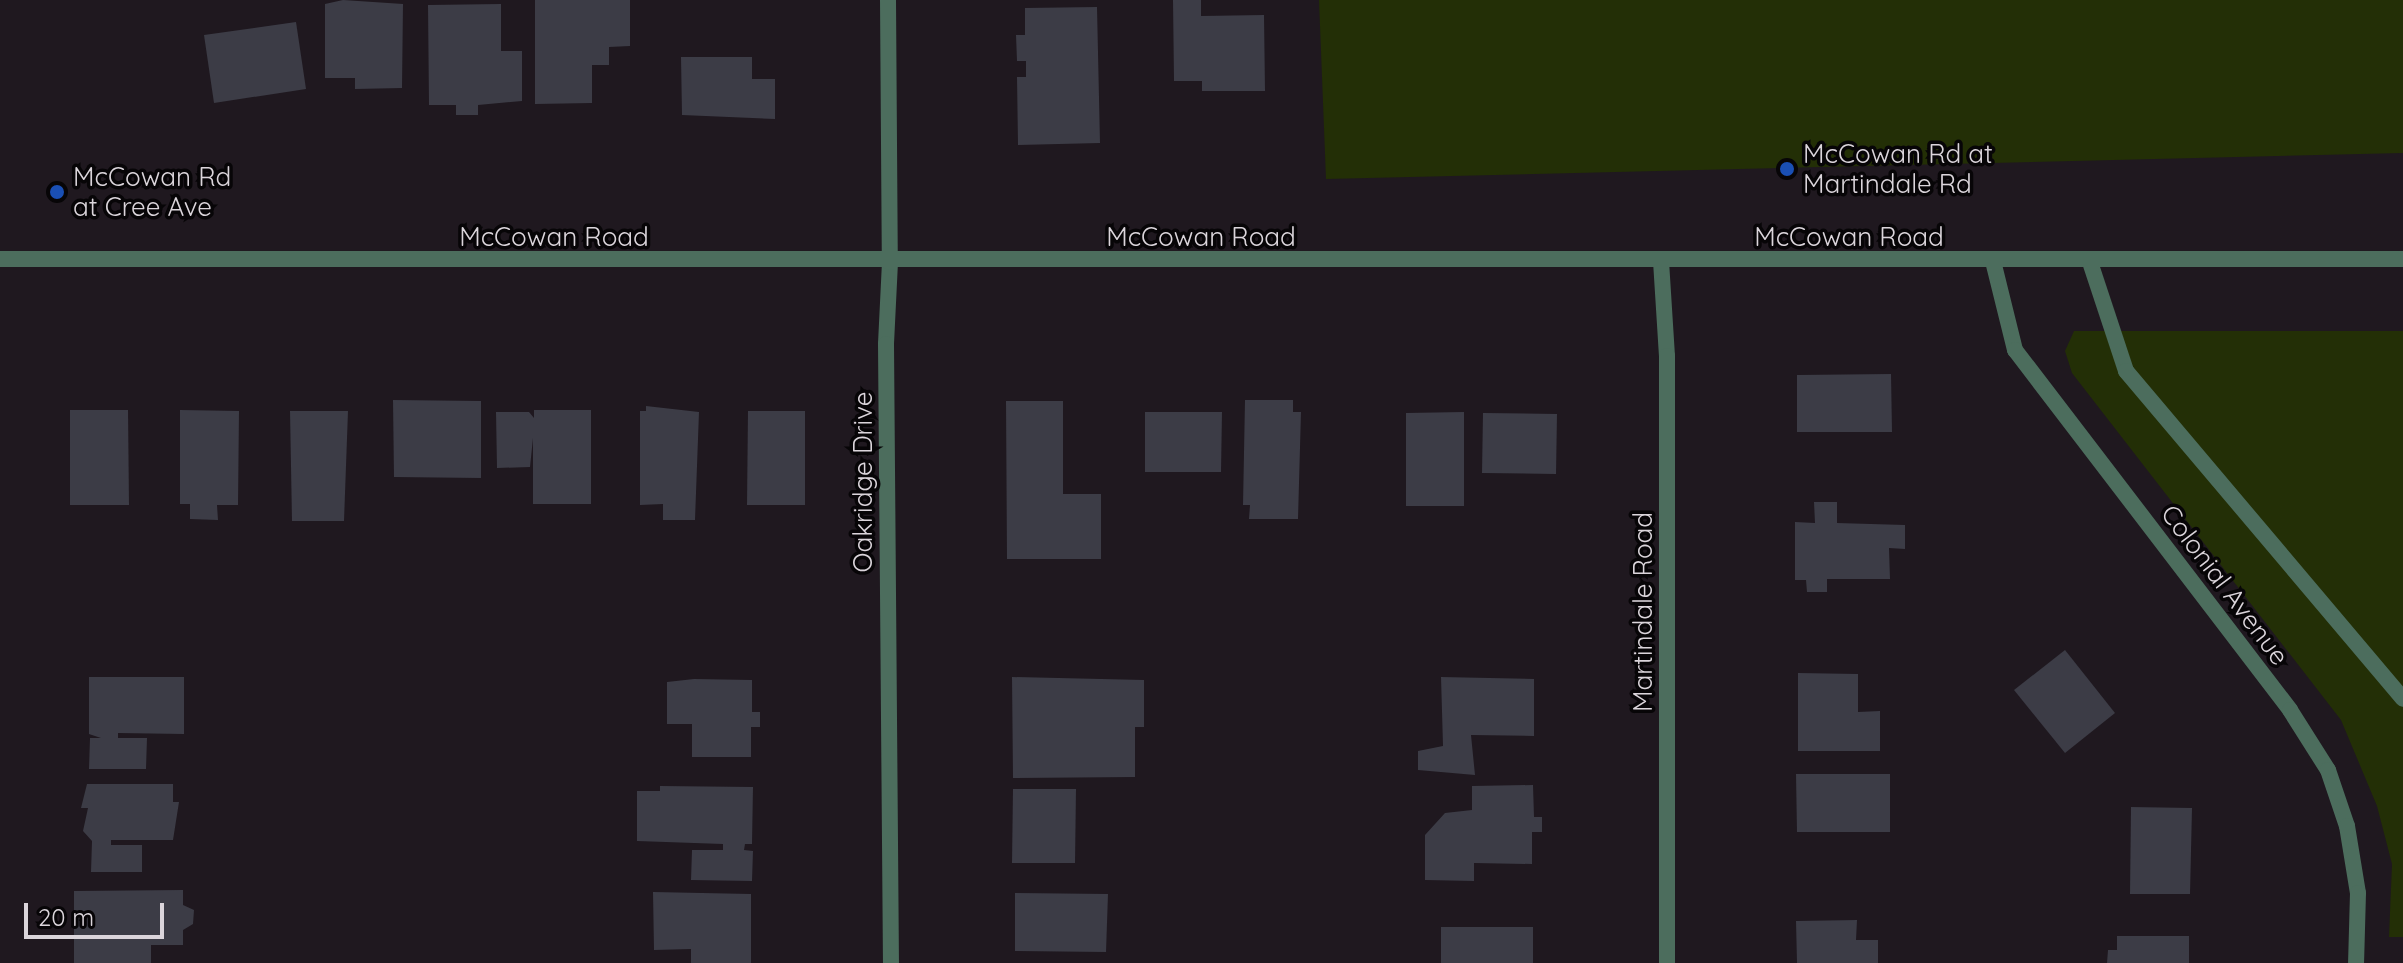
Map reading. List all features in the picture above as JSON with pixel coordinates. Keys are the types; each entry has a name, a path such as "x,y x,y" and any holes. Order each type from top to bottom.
{"street":[{"name":"Oakridge Drive","path":"888,0 891,963"},
{"name":"McCowan Road","path":"0,259 890,262 2403,259"},
{"path":"2089,259 2126,371 2403,699"},
{"name":"Martindale Road","path":"1661,261 1667,356 1667,963"},
{"name":"Colonial Avenue","path":"1993,261 2015,350 2290,710 2328,770 2347,826 2358,893 2356,963"}],"green space":[{"path":"1319,0 2403,0 2403,153 1326,179"},
{"path":"2074,331 2403,331 2403,937 2389,937 2392,864 2377,806 2341,720 2072,373 2065,351"}],"building":[{"path":"343,0 403,4 402,88 355,89 355,78 325,78 325,4"},
{"path":"535,0 630,0 630,46 609,47 609,65 592,65 592,103 535,104"},
{"path":"1173,0 1201,0 1201,16 1264,15 1265,91 1202,91 1202,81 1174,81"},
{"path":"501,4 501,51 522,51 522,101 478,105 478,115 456,115 456,105 429,105 428,5"},
{"path":"1097,7 1100,143 1018,145 1017,77 1026,77 1026,61 1017,61 1016,35 1025,35 1025,8"},
{"path":"296,22 306,89 214,103 204,35"},
{"path":"681,57 752,57 752,79 775,79 775,119 682,115"},
{"path":"1891,374 1892,432 1797,432 1797,375"},
{"path":"393,400 481,401 481,478 394,477"},
{"path":"1245,400 1293,400 1293,412 1301,412 1298,519 1249,519 1250,505 1243,505"},
{"path":"1006,401 1063,401 1063,494 1101,494 1101,559 1007,559"},
{"path":"646,406 699,412 695,520 663,520 663,504 640,505 640,411 646,411"},
{"path":"70,410 128,410 129,505 70,505"},
{"path":"180,410 239,411 238,505 217,505 218,520 190,519 190,504 180,504"},
{"path":"534,410 591,410 591,504 533,504 533,438 530,467 497,468 496,412 529,412 534,418"},
{"path":"290,411 348,411 344,521 292,521"},
{"path":"748,411 805,411 805,505 747,505"},
{"path":"1145,412 1222,412 1221,472 1145,472"},
{"path":"1464,412 1464,506 1406,506 1406,413"},
{"path":"1483,413 1557,414 1556,474 1482,473"},
{"path":"1814,502 1837,502 1837,523 1905,525 1905,549 1889,548 1890,579 1827,579 1827,592 1807,592 1806,580 1795,580 1795,522 1815,523"},
{"path":"2065,650 2115,713 2065,753 2014,690"},
{"path":"1798,673 1858,674 1858,712 1880,711 1880,751 1798,751"},
{"path":"89,677 184,677 184,734 118,733 118,738 147,738 146,769 89,769 90,738 101,738 89,734"},
{"path":"1012,677 1144,680 1144,727 1135,727 1135,777 1013,778"},
{"path":"1441,677 1534,679 1534,736 1471,735 1475,775 1418,770 1418,751 1443,746"},
{"path":"752,680 752,712 760,712 760,727 751,727 751,757 692,757 692,724 667,724 667,682"},
{"path":"1796,774 1890,774 1890,832 1797,832"},
{"path":"87,784 173,784 173,802 179,802 173,840 111,840 111,845 142,845 142,872 91,872 92,841 83,831 88,808 81,808"},
{"path":"1533,785 1534,817 1542,817 1542,832 1532,832 1532,864 1474,863 1474,881 1425,880 1425,835 1445,813 1472,810 1472,786"},
{"path":"660,786 753,787 752,844 745,844 744,850 753,851 752,881 691,880 692,850 723,850 723,844 637,841 637,791 660,791"},
{"path":"1013,789 1076,789 1075,863 1012,863"},
{"path":"2131,807 2192,808 2190,894 2130,894"},
{"path":"183,890 183,905 194,910 193,924 183,930 183,945 151,945 151,963 74,963 74,891"},
{"path":"653,892 751,894 751,963 691,963 691,949 654,950"},
{"path":"1015,893 1108,894 1106,952 1015,951"},
{"path":"1857,920 1856,940 1878,940 1878,963 1797,963 1796,921"},
{"path":"1441,927 1533,927 1533,963 1441,963"},
{"path":"2117,936 2189,936 2189,963 2107,963 2108,950 2117,950"}],"place":[{"name":"McCowan Rd at Martindale Rd","path":"1787,169"},
{"name":"McCowan Rd at Cree Ave","path":"57,192"}]}
